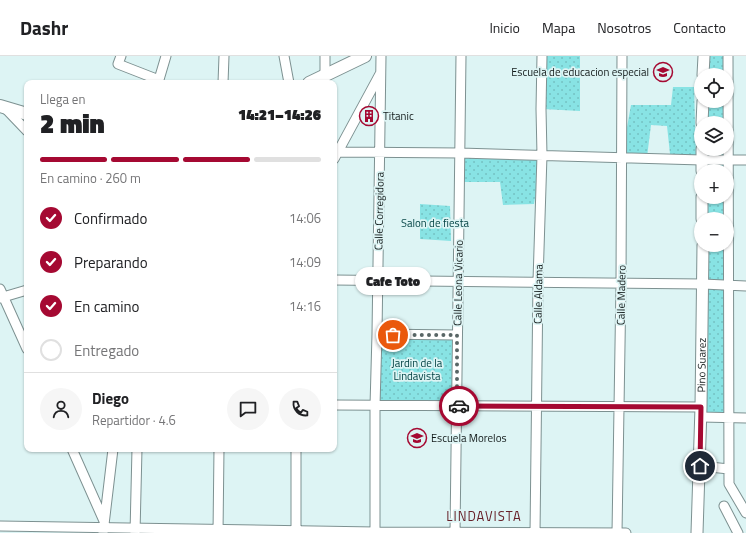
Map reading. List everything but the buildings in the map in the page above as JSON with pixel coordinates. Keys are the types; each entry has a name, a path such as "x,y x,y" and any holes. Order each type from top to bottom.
{"main road":[{"path":"316,80 365,56"},
{"path":"2,107 24,113"}],"street":[{"path":"121,56 118,64 154,80"},
{"path":"160,80 166,56"},
{"path":"223,80 224,56"},
{"path":"284,56 288,80"},
{"path":"325,56 325,76"},
{"name":"Calle Corregidora","path":"375,532 375,406 381,56"},
{"name":"Calle Leona Vicario","path":"455,532 461,56"},
{"name":"Calle Aldama","path":"535,533 538,282 542,155 542,56"},
{"name":"Calle Madero","path":"617,533 621,283 622,56"},
{"path":"703,68 704,56"},
{"path":"728,56 729,484 746,513"},
{"path":"337,154 381,73"},
{"path":"2,107 24,128"},
{"path":"337,156 380,152 746,160"},
{"name":"Pino Suarez","path":"697,533 700,466 703,252"},
{"path":"337,280 458,280 746,286"},
{"path":"24,290 1,294 24,343"},
{"path":"377,334 457,335"},
{"path":"337,405 619,407 701,412 729,417 746,418"},
{"path":"73,452 103,527"},
{"path":"103,527 114,452"},
{"path":"135,531 137,452"},
{"path":"218,532 219,452"},
{"path":"296,452 296,532"},
{"path":"700,466 729,469"},
{"path":"724,506 738,533"},
{"path":"0,526 103,527 135,531 218,532 626,533"}],"green space":[{"path":"543,56 580,56 580,111 542,109"},
{"path":"704,56 728,56 728,68 703,68"},
{"path":"673,87 694,87 694,156 696,157 670,154 667,126 651,125 647,157 622,155 631,105 671,105"},
{"path":"703,108 728,108 728,116 702,116"},
{"path":"460,154 542,154 534,204 503,205 500,182 460,182"},
{"path":"702,156 728,156 728,164 702,164"},
{"name":"Salon de fiesta","path":"420,204 450,206 451,241 420,239"},
{"path":"702,204 728,204 728,212 702,212"},
{"path":"703,252 729,252 729,417 701,417"},
{"name":"Jardin de la Lindavista","path":"377,334 457,335 456,405 377,405"}],"way so far":[{"path":"393,335 457,335 457,406 459,406"}],"place":[{"name":"Escuela de educacion especial","path":"663,72"},
{"name":"Titanic","path":"369,116"},
{"name":"Cafe Toto","path":"393,335"},
{"name":"Escuela Morelos","path":"417,438"}],"district":[{"name":"LINDAVISTA","path":"484,516"}],"route":[{"path":"459,406 701,407 700,466"}]}
